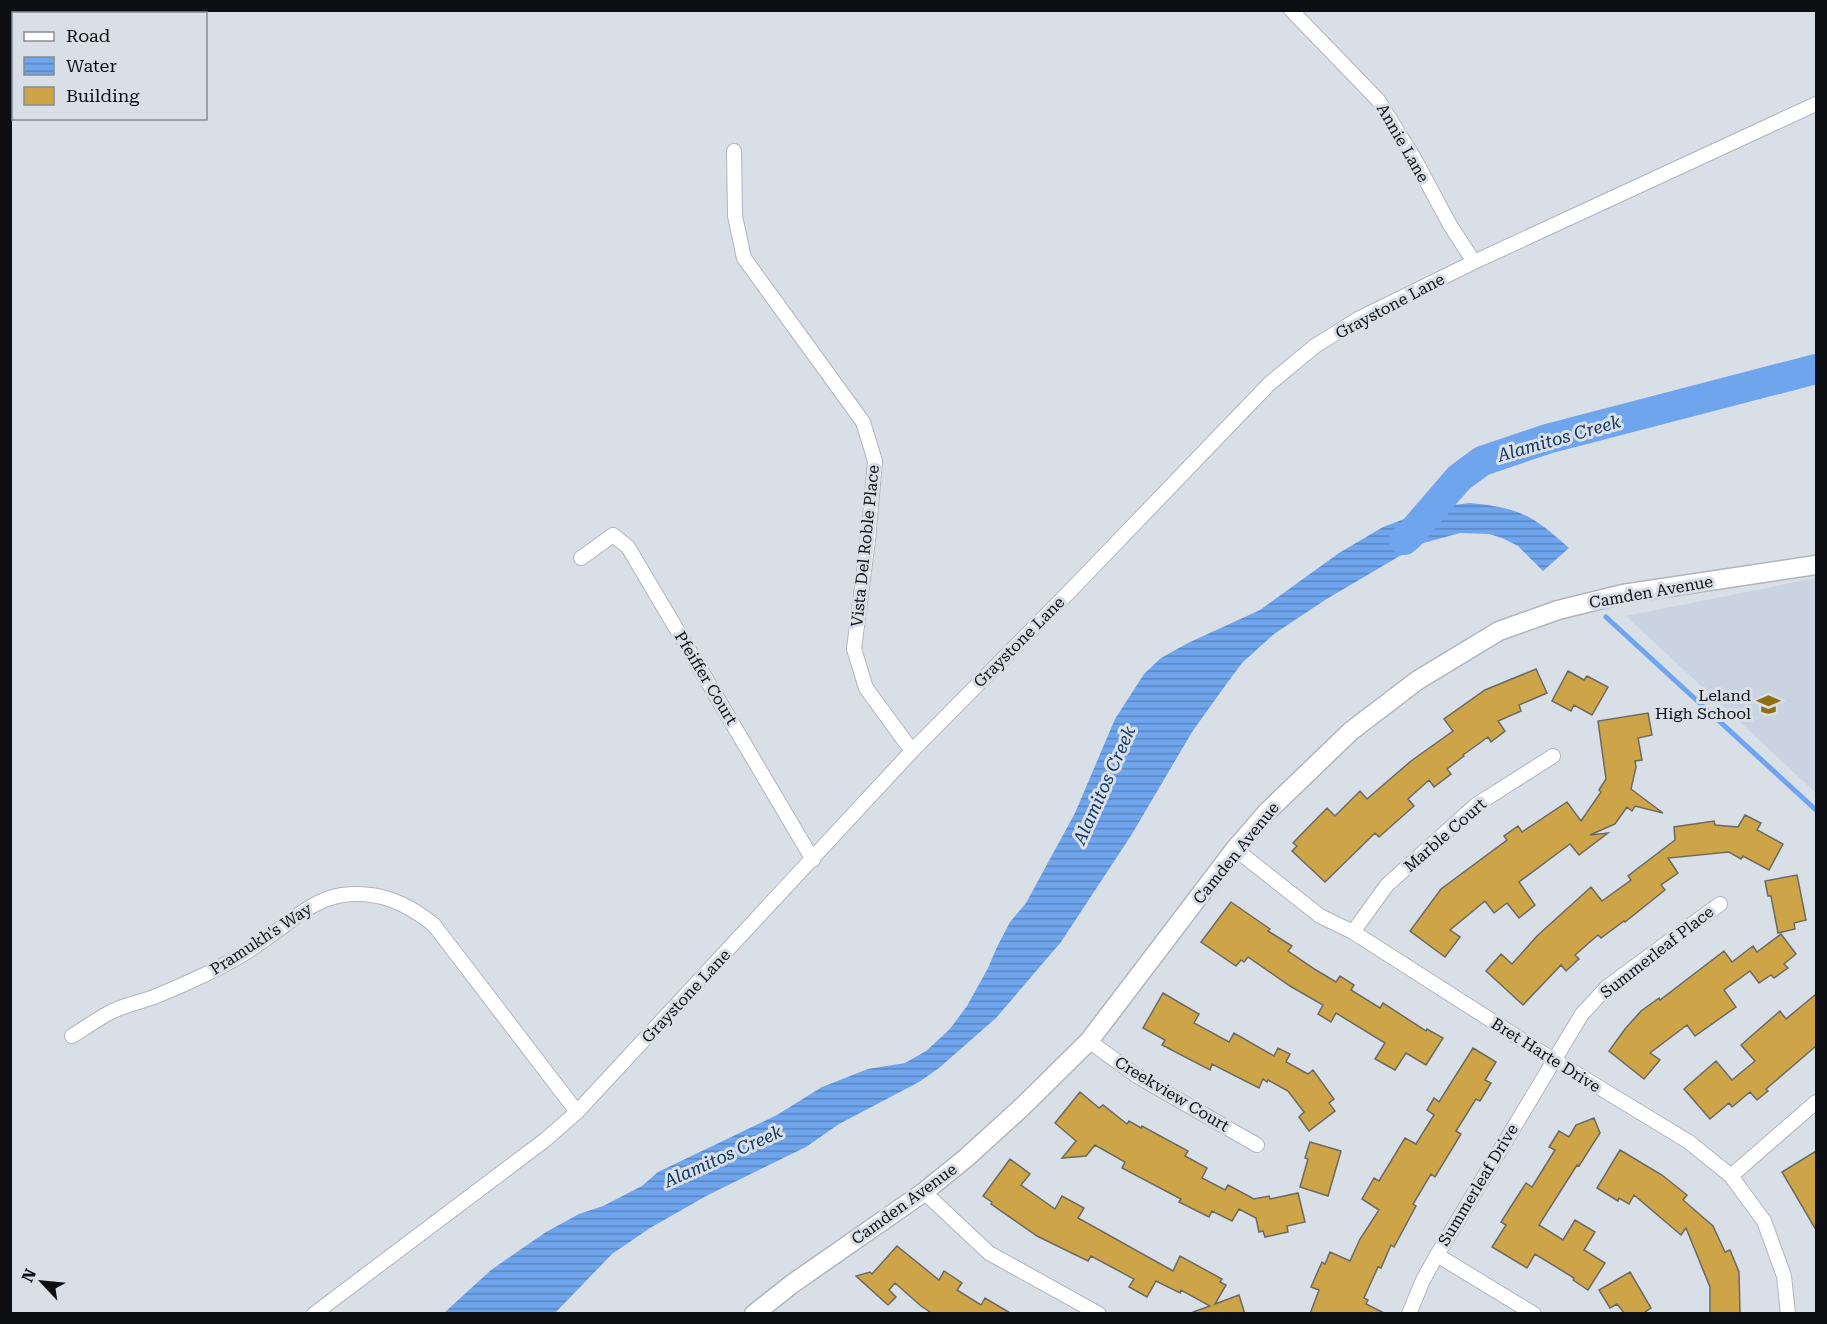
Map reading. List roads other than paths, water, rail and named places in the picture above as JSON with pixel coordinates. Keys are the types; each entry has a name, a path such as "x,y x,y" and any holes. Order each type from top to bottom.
{"street":[{"name":"Annie Lane","path":"1291,10 1378,100 1474,262"},
{"name":"Graystone Lane","path":"314,1314 545,1140 578,1112 912,751 1269,384 1315,346 1358,319 1474,262 1816,104"},
{"name":"Vista Del Roble Place","path":"734,151 735,216 744,258 863,422 875,461 868,540 854,649 866,688 912,751"},
{"name":"Pfeiffer Court","path":"581,558 613,536 628,547 813,860"},
{"name":"Camden Avenue","path":"754,1314 792,1284 924,1192 1006,1123 1089,1041 1235,849 1282,797 1351,731 1418,680 1499,631 1558,610 1623,594 1816,565"},
{"name":"Marble Court","path":"1353,932 1387,885 1476,805 1553,756"},
{"name":"Bret Harte Drive","path":"1235,849 1320,916 1353,932 1553,1060 1689,1142 1731,1176 1764,1221 1785,1276 1788,1314"},
{"name":"Pramukh's Way","path":"72,1036 111,1012 195,980 235,959 301,912 319,902 349,895 379,896 413,909 434,925 578,1112"},
{"name":"Summerleaf Place","path":"1553,1060 1582,1014 1607,987 1720,904"},
{"name":"Creekview Court","path":"1089,1041 1137,1076 1257,1145"},
{"name":"Summerleaf Drive","path":"1409,1314 1423,1280 1437,1255 1553,1060"},
{"path":"1731,1176 1816,1102"},
{"path":"924,1192 989,1253 1099,1314"},
{"path":"1437,1255 1534,1314"}],"water":[{"path":"1470,503 1501,508 1524,515 1545,528 1569,548 1543,571 1518,546 1489,534 1460,533 1420,544 1325,600 1274,634 1242,663 1192,732 1132,834 1061,942 996,1018 939,1068 919,1082 839,1124 806,1147 708,1195 650,1228 612,1254 555,1313 444,1313 491,1270 546,1232 579,1214 603,1206 642,1186 658,1172 777,1115 822,1087 868,1069 905,1063 926,1051 949,1030 967,1006 1010,922 1026,903 1075,813 1115,719 1144,674 1161,658 1188,643 1260,610 1339,553 1383,527 1415,515"}],"waterway":[{"name":"Alamitos Creek","path":"1404,540 1459,478 1482,461 1547,439 1816,369"},
{"path":"1606,617 1816,810"}],"place":[{"name":"Leland High School","path":"1769,704"}]}
